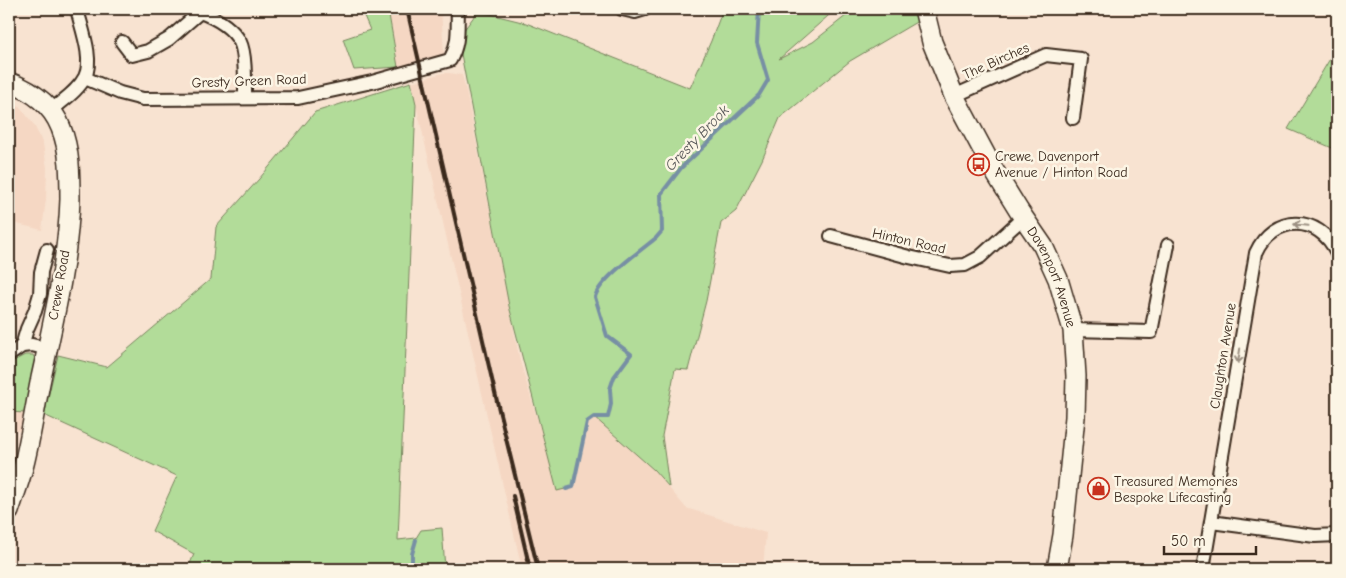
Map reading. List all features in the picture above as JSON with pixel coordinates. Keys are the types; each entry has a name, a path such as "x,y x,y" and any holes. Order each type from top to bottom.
{"street":[{"path":"52,110 76,89 85,78 88,70 88,52 77,9"},
{"name":"Gresty Green Road","path":"85,78 120,94 143,99 298,98 372,82 450,60 455,51 458,38 458,9"},
{"path":"622,9 635,12 645,9"},
{"name":"Davenport Avenue","path":"924,9 932,42 954,96 993,169 1044,246 1058,279 1073,330 1076,376 1075,417 1063,535 1057,569"},
{"path":"122,42 132,55 148,51 169,39 199,10 229,28 241,44 244,62 245,98"},
{"name":"The Birches","path":"954,96 1046,55 1081,59 1073,118"},
{"name":"Crewe Road","path":"9,82 35,95 52,110 65,140 69,162 70,190 68,238 48,349 24,465 9,511"},
{"name":"Hinton Road","path":"831,236 909,257 958,266 973,262 980,257 1024,217"},
{"name":"Claughton Avenue","path":"1204,569 1256,253 1259,245 1276,228 1284,225 1301,224 1309,225 1324,233 1330,239 1337,252"},
{"path":"1073,330 1151,332 1168,245"},
{"path":"22,346 40,294 41,272 47,250"},
{"path":"9,355 22,346 32,345 48,349"},
{"path":"1211,522 1315,536 1337,535"}],"shaded area":[{"path":"388,9 441,9 444,53 398,67"},
{"path":"443,73 462,75 520,361 555,478 573,487 587,422 594,417 654,470 686,508 766,533 763,569 522,569 411,82"},
{"path":"9,102 21,108 34,125 43,144 47,168 42,230 9,222"},
{"path":"9,412 25,413 22,431 9,430"}],"green space":[{"path":"361,9 388,9 398,67 354,70 343,39 370,30"},
{"path":"723,9 836,9 779,59 813,42 857,9 917,9 918,21 850,61 780,118 762,160 736,211 721,223 706,301 688,370 675,369 662,436 669,487 654,470 594,417 587,423 573,487 557,491 509,306 458,38 478,11 526,23 690,88"},
{"path":"1337,47 1337,150 1288,129"},
{"path":"411,82 416,104 398,540 416,538 421,530 442,528 445,569 188,569 194,554 152,531 177,476 44,415 58,355 107,367 211,279 216,227 315,112"},
{"path":"25,355 33,355 37,362 25,413 9,412 9,363"}],"waterway":[{"name":"Gresty Brook","path":"566,489 573,487 587,422 594,417 608,417 611,404 610,389 614,377 631,354 607,336 595,297 598,290 612,274 662,231 661,194 681,168 759,95 768,80 757,43 759,9"},
{"name":"Gresty Brook","path":"412,569 412,554 416,540"}],"railway":[{"path":"407,9 499,410 538,569"},
{"path":"513,496 530,569"}],"place":[{"name":"Crewe, Davenport Avenue / Hinton Road","path":"979,164"},
{"name":"Treasured Memories Bespoke Lifecasting","path":"1098,489"}]}
